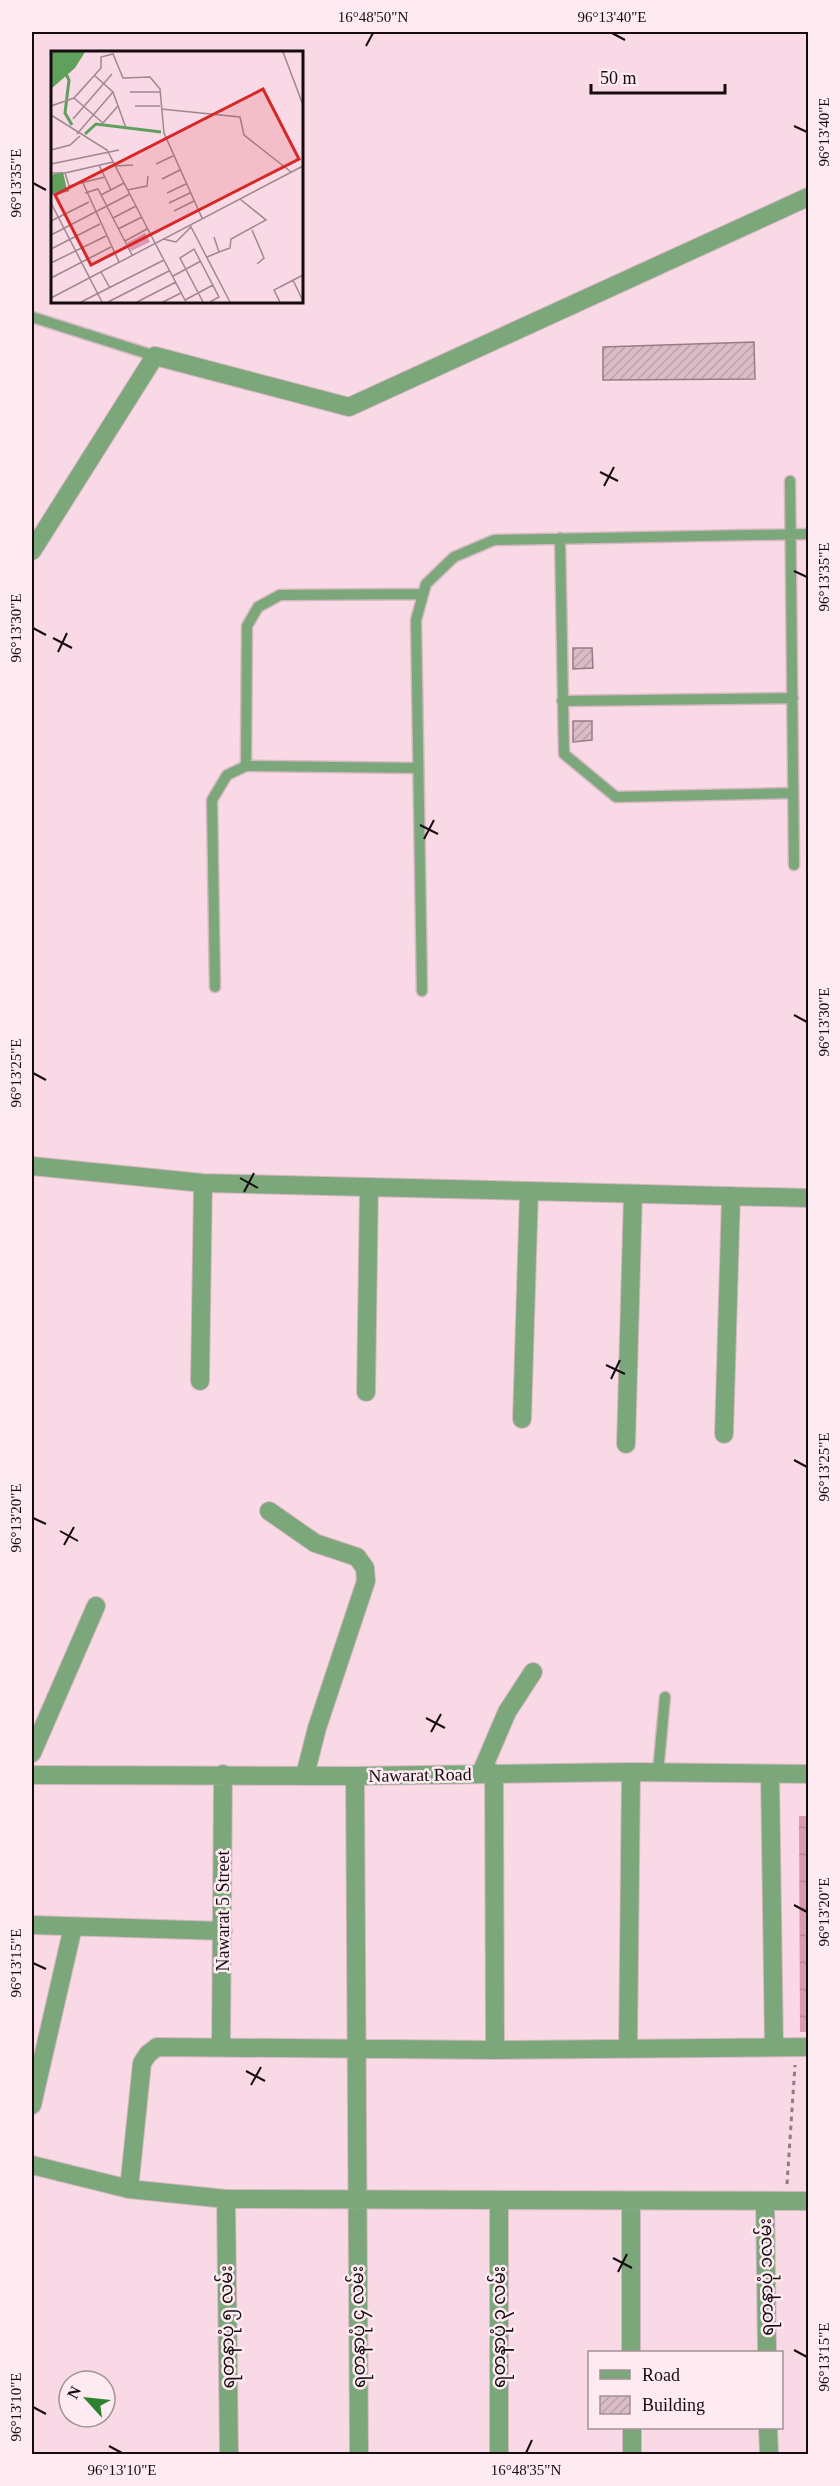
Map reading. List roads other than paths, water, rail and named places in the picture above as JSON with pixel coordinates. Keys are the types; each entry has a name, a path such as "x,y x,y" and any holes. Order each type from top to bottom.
{"street":[{"path":"32,551 155,356 350,407 808,197"},
{"path":"32,1166 203,1183 808,1198"},
{"path":"200,1382 203,1183"},
{"path":"366,1392 369,1187"},
{"path":"522,1419 529,1191"},
{"path":"626,1444 633,1194"},
{"path":"724,1434 731,1196"},
{"path":"269,1511 315,1543 357,1557 365,1568 366,1581 317,1728 305,1775"},
{"path":"32,1753 96,1606"},
{"path":"495,2050 487,1773 507,1712 533,1672"},
{"path":"628,2049 631,1772"},
{"name":"Nawarat Road","path":"32,1775 355,1776 631,1772 808,1774"},
{"name":"Nawarat 5 Street","path":"222,2047 223,1774"},
{"path":"770,1775 774,2047"},
{"name":"ရတနာပုံ ၄ လမ်း","path":"355,1776 359,2454"},
{"path":"32,1925 223,1931"},
{"path":"32,2105 73,1927"},
{"path":"129,2189 142,2063 148,2054 157,2048 495,2050 802,2047"},
{"path":"32,2165 129,2189 226,2199 808,2201"},
{"name":"ရတနာပုံ ၅ လမ်း","path":"226,2199 229,2454"},
{"name":"ရတနာပုံ ၃ လမ်း","path":"499,2200 499,2454"},
{"path":"631,2201 632,2351"},
{"name":"ရတနာပုံ ၁လမ်း","path":"765,2201 767,2351"},
{"path":"632,2429 632,2454"},
{"path":"768,2429 769,2454"}],"lane":[{"path":"32,317 155,356"},
{"path":"790,481 794,865"},
{"path":"422,991 416,620 426,584 454,557 494,540 808,534"},
{"path":"560,538 564,754 616,797 794,793"},
{"path":"246,766 247,626 258,607 280,595 423,594"},
{"path":"562,701 793,699"},
{"path":"215,987 212,800 226,775 246,766 418,768"},
{"path":"658,1772 665,1697"}]}
